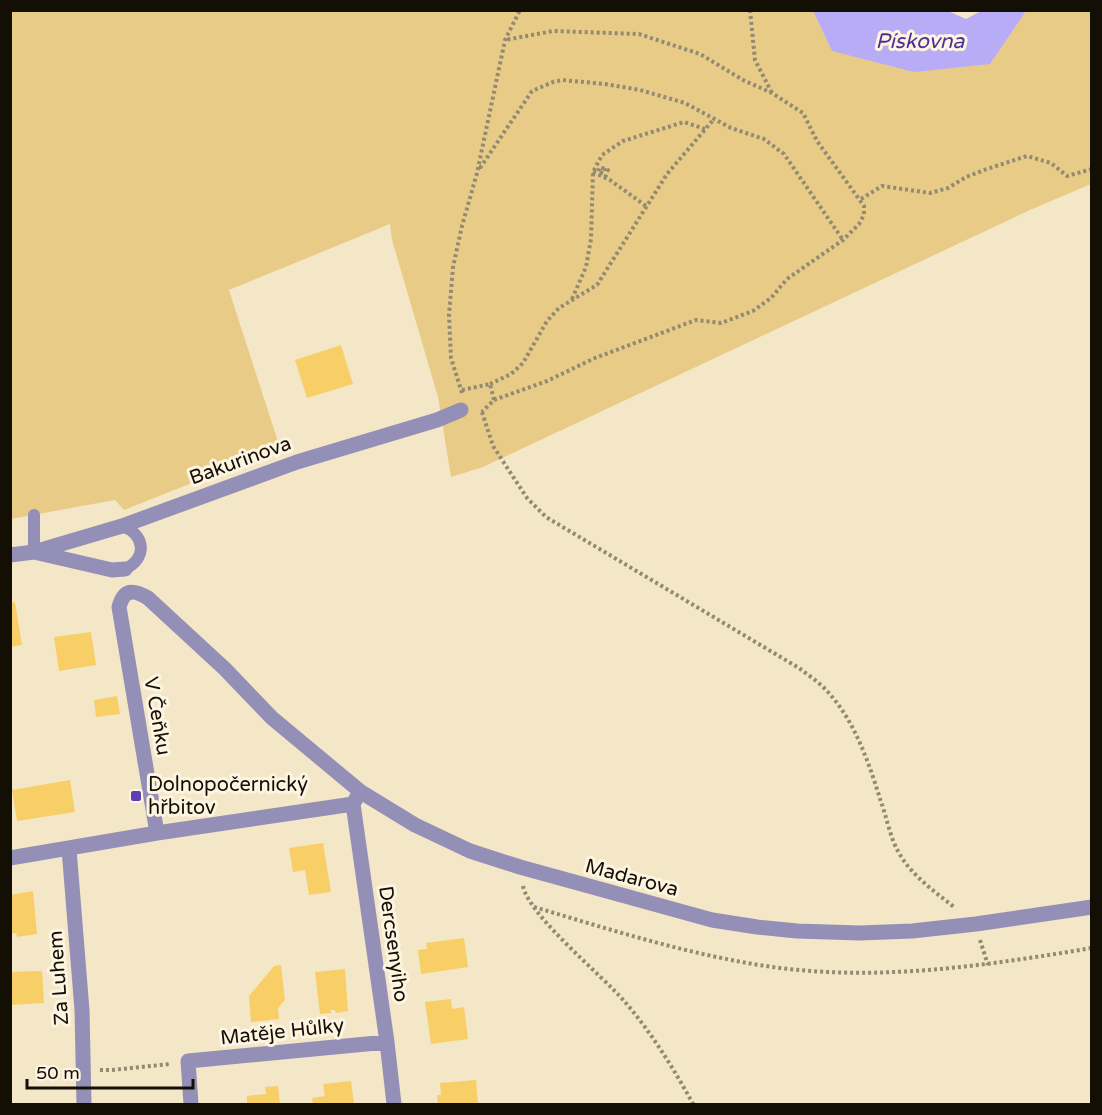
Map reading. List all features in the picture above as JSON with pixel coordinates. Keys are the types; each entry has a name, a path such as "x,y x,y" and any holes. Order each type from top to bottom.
{"street":[{"name":"Bakurinova","path":"10,555 34,552 122,526 297,462 437,420 461,410"},
{"name":"Bakurinova","path":"34,552 112,570 125,569"},
{"name":"Madarova","path":"119,607 121,598 126,594 140,593 225,669 272,718 357,798 470,851 520,867 655,906 711,920 757,927 860,933 912,931 1092,907"},
{"name":"V Čeňku","path":"119,607 157,833"},
{"path":"10,858 357,798"},
{"name":"Dercsenyiho","path":"357,798 394,1104"},
{"name":"Za Luhem","path":"69,849 82,1010 84,1104"},
{"name":"Matěje Hůlky","path":"188,1061 387,1042"},
{"path":"188,1061 191,1104"}],"lane":[{"path":"34,515 34,552"},
{"path":"122,526 132,529 141,545 140,557 133,565 125,569"}],"path":[{"path":"462,390 451,358 448,315 453,267 477,173 505,40 520,10"},
{"path":"750,10 756,60 772,93"},
{"path":"494,400 547,381 594,357 696,320 721,323 753,311 771,298 787,279 843,240 859,224 864,215 861,200 817,141 803,113 772,93 743,80 700,54 639,34 553,31 505,40"},
{"path":"477,173 531,91 562,80 640,90 686,103 731,128 764,139 784,154 843,240"},
{"path":"490,384 511,374 523,363 547,321 559,308 597,285 667,174 714,119"},
{"path":"572,299 586,267 591,239 593,172 602,155 623,141 684,122 705,129"},
{"path":"861,200 882,186 930,193 948,188 966,177 1027,156 1051,163 1067,176 1092,169"},
{"path":"605,168 609,170 605,178"},
{"path":"593,172 646,206"},
{"path":"482,412 492,447 527,498 546,517 799,668 827,691 845,714 857,736 874,779 898,853 913,873 976,924 988,965"},
{"path":"520,867 523,890 534,907 552,930 626,1003 681,1082 693,1104"},
{"path":"534,907 719,958 782,968 846,973 919,971 988,965 1092,948"},
{"path":"84,1068 112,1070 188,1061"}],"shaded area":[{"path":"11,11 813,11 832,51 990,63 1026,11 1091,11 1091,184 1030,210 483,467 451,477 438,397 392,240 390,224 229,290 280,448 124,510 115,500 11,519"}],"water":[{"name":"Pískovna","path":"813,11 948,11 966,19 981,11 1026,11 990,64 914,72 832,51"}],"building":[{"path":"341,345 353,384 307,398 295,360"},
{"path":"15,602 22,645 10,647 10,603"},
{"path":"91,632 96,665 59,671 54,637"},
{"path":"117,696 120,714 96,717 94,700"},
{"path":"70,780 75,812 17,821 12,790"},
{"path":"323,843 331,892 309,895 305,870 293,872 289,848"},
{"path":"33,891 37,934 17,937 16,933 10,934 10,895"},
{"path":"464,938 468,967 421,974 418,950 427,949 426,943"},
{"path":"281,965 285,1000 278,1008 279,1019 251,1022 249,996 274,966"},
{"path":"345,969 348,1011 336,1013 335,1010 331,1010 331,1013 320,1014 315,972"},
{"path":"42,971 44,1003 10,1005 10,972"},
{"path":"451,999 452,1009 464,1007 468,1039 431,1044 425,1002"},
{"path":"476,1080 478,1104 438,1104 437,1095 441,1095 440,1083"},
{"path":"351,1081 354,1104 313,1104 312,1098 325,1096 323,1084"},
{"path":"278,1086 280,1104 247,1104 247,1096 266,1094 265,1087"}],"place":[{"name":"Dolnopočernický hřbitov","path":"136,796"}]}
